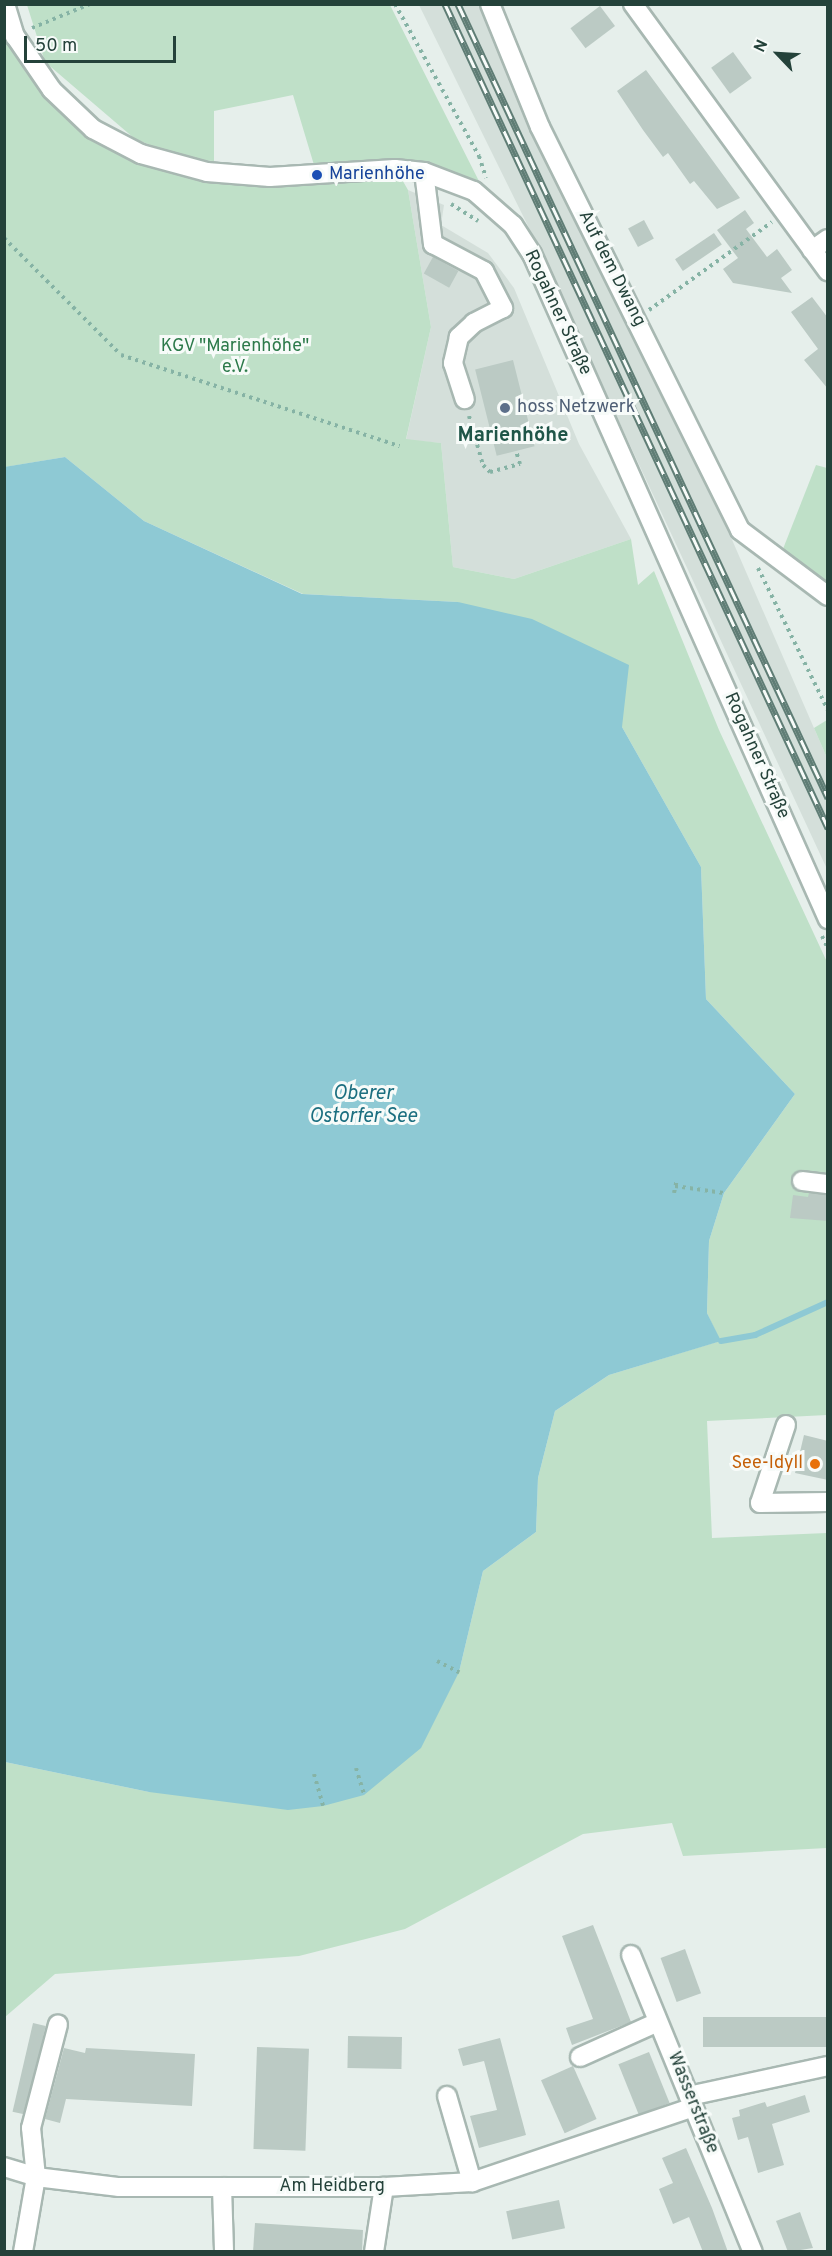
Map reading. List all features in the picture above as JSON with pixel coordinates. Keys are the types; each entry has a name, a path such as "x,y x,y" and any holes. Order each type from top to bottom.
{"street":[{"name":"Rogahner Straße","path":"5,4 15,36 52,90 93,129 141,154 207,172 270,177 395,169 424,172 474,191 496,207 532,254 823,923"},
{"name":"Auf dem Dwang","path":"490,4 540,127 740,530 828,596"},
{"path":"633,4 828,271"},
{"path":"424,172 433,244 484,272 503,309 474,323 459,337 453,363 465,399"},
{"path":"812,250 828,239"},
{"path":"802,1181 828,1184"},
{"path":"786,1425 760,1503 828,1502"},
{"name":"Wasserstraße","path":"631,1955 753,2252"},
{"path":"580,2057 658,2022"},
{"path":"23,2252 36,2177 31,2128 58,2024"},
{"name":"Am Heidberg","path":"4,2167 36,2177 119,2187 384,2187 472,2182 691,2102 828,2066"},
{"path":"447,2096 472,2182"},
{"path":"222,2187 224,2252"},
{"path":"374,2252 384,2187"}],"path":[{"path":"15,36 90,4"},
{"path":"395,4 479,156 496,207"},
{"path":"427,194 446,201 483,225"},
{"path":"656,306 773,222"},
{"path":"4,238 121,355 400,446"},
{"path":"465,399 483,465 490,472 520,464 516,451"},
{"path":"755,562 828,710"},
{"path":"823,923 828,949"},
{"path":"674,1192 677,1179"},
{"path":"675,1186 724,1193"},
{"path":"437,1661 459,1672"},
{"path":"356,1768 364,1795"},
{"path":"314,1774 323,1806"}],"shaded area":[{"path":"419,5 490,5 636,319 827,758 827,869 530,230"},
{"path":"408,190 444,205 441,225 488,253 514,288 579,444 631,539 514,579 453,567 441,443 406,440 431,327"}],"green space":[{"name":"KGV \"Marienhöhe\" e.V.","path":"5,5 15,36 93,129 207,172 317,175 293,95 214,111 214,161 189,160 135,139 45,62 27,5 390,5 487,197 396,169 408,190 431,327 406,439 441,443 453,567 514,579 631,539 638,585 654,571 719,730 827,962 827,1415 707,1421 712,1538 827,1533 827,1848 683,1856 672,1823 583,1834 405,1929 299,1956 55,1974 5,2017 5,1762 149,1792 459,1672 483,1571 536,1532 538,1478 555,1411 609,1375 720,1341 707,1313 709,1241 724,1193 795,1094 706,999 701,867 622,727 458,602 303,594 144,521 65,457 5,467"},
{"path":"816,465 827,468 827,596 781,554"},
{"path":"827,720 827,758 814,728"}],"water":[{"name":"Oberer Ostorfer See","path":"65,457 144,521 302,594 458,602 532,619 629,665 622,727 701,867 706,999 795,1094 724,1193 709,1241 707,1313 721,1341 609,1375 555,1411 538,1478 536,1532 483,1571 459,1672 421,1748 364,1795 323,1806 288,1810 149,1792 5,1762 4,467"}],"building":[{"path":"600,6 615,26 585,48 570,28"},
{"path":"733,52 752,78 730,94 711,68"},
{"path":"646,70 740,198 717,209 694,181 690,184 668,153 663,157 643,130 617,91"},
{"path":"745,210 754,223 746,229 767,257 777,249 792,270 781,278 792,293 733,283 723,269 738,258 717,230"},
{"path":"644,220 654,239 638,247 628,228"},
{"path":"714,233 722,245 683,271 675,259"},
{"path":"433,257 458,271 449,288 424,274"},
{"path":"812,297 828,318 828,389 804,360 818,349 791,312"},
{"name":"hoss Netzwerk","path":"513,360 535,446 497,456 475,369"},
{"path":"809,1193 828,1195 828,1221 790,1218 793,1195 808,1197"},
{"path":"804,1435 828,1441 828,1480 795,1473"},
{"path":"593,1925 631,2022 572,2045 566,2028 593,2019 562,1936"},
{"path":"685,1949 701,1993 677,2002 661,1958"},
{"path":"703,2017 828,2017 828,2047 703,2047"},
{"path":"33,2023 46,2026 25,2115 13,2112"},
{"path":"348,2036 402,2037 401,2069 347,2068"},
{"path":"500,2038 526,2135 479,2148 470,2116 497,2110 484,2061 463,2066 458,2049"},
{"path":"257,2047 309,2049 305,2151 253,2149"},
{"path":"64,2048 85,2053 86,2048 195,2054 192,2106 66,2099 60,2123 45,2119"},
{"path":"649,2052 670,2103 639,2115 618,2064"},
{"path":"573,2066 597,2119 565,2133 541,2080"},
{"path":"805,2095 810,2112 772,2124 784,2165 758,2173 748,2137 738,2140 732,2118 740,2116 739,2110 765,2102 767,2107"},
{"path":"686,2148 728,2252 703,2252 689,2217 673,2224 659,2189 673,2183 662,2158"},
{"path":"559,2200 565,2228 512,2240 506,2211"},
{"path":"800,2212 813,2248 788,2252 776,2221"},
{"path":"255,2223 363,2230 362,2252 253,2252"}],"waterway":[{"path":"721,1341 755,1335 828,1302"}],"railway":[{"path":"445,4 828,828"},
{"path":"458,4 828,798"}],"place":[{"name":"Marienhöhe","path":"317,175"},
{"name":"hoss Netzwerk","path":"505,408"},
{"name":"See-Idyll","path":"815,1464"}],"district":[{"name":"Marienhöhe","path":"513,436"}]}
